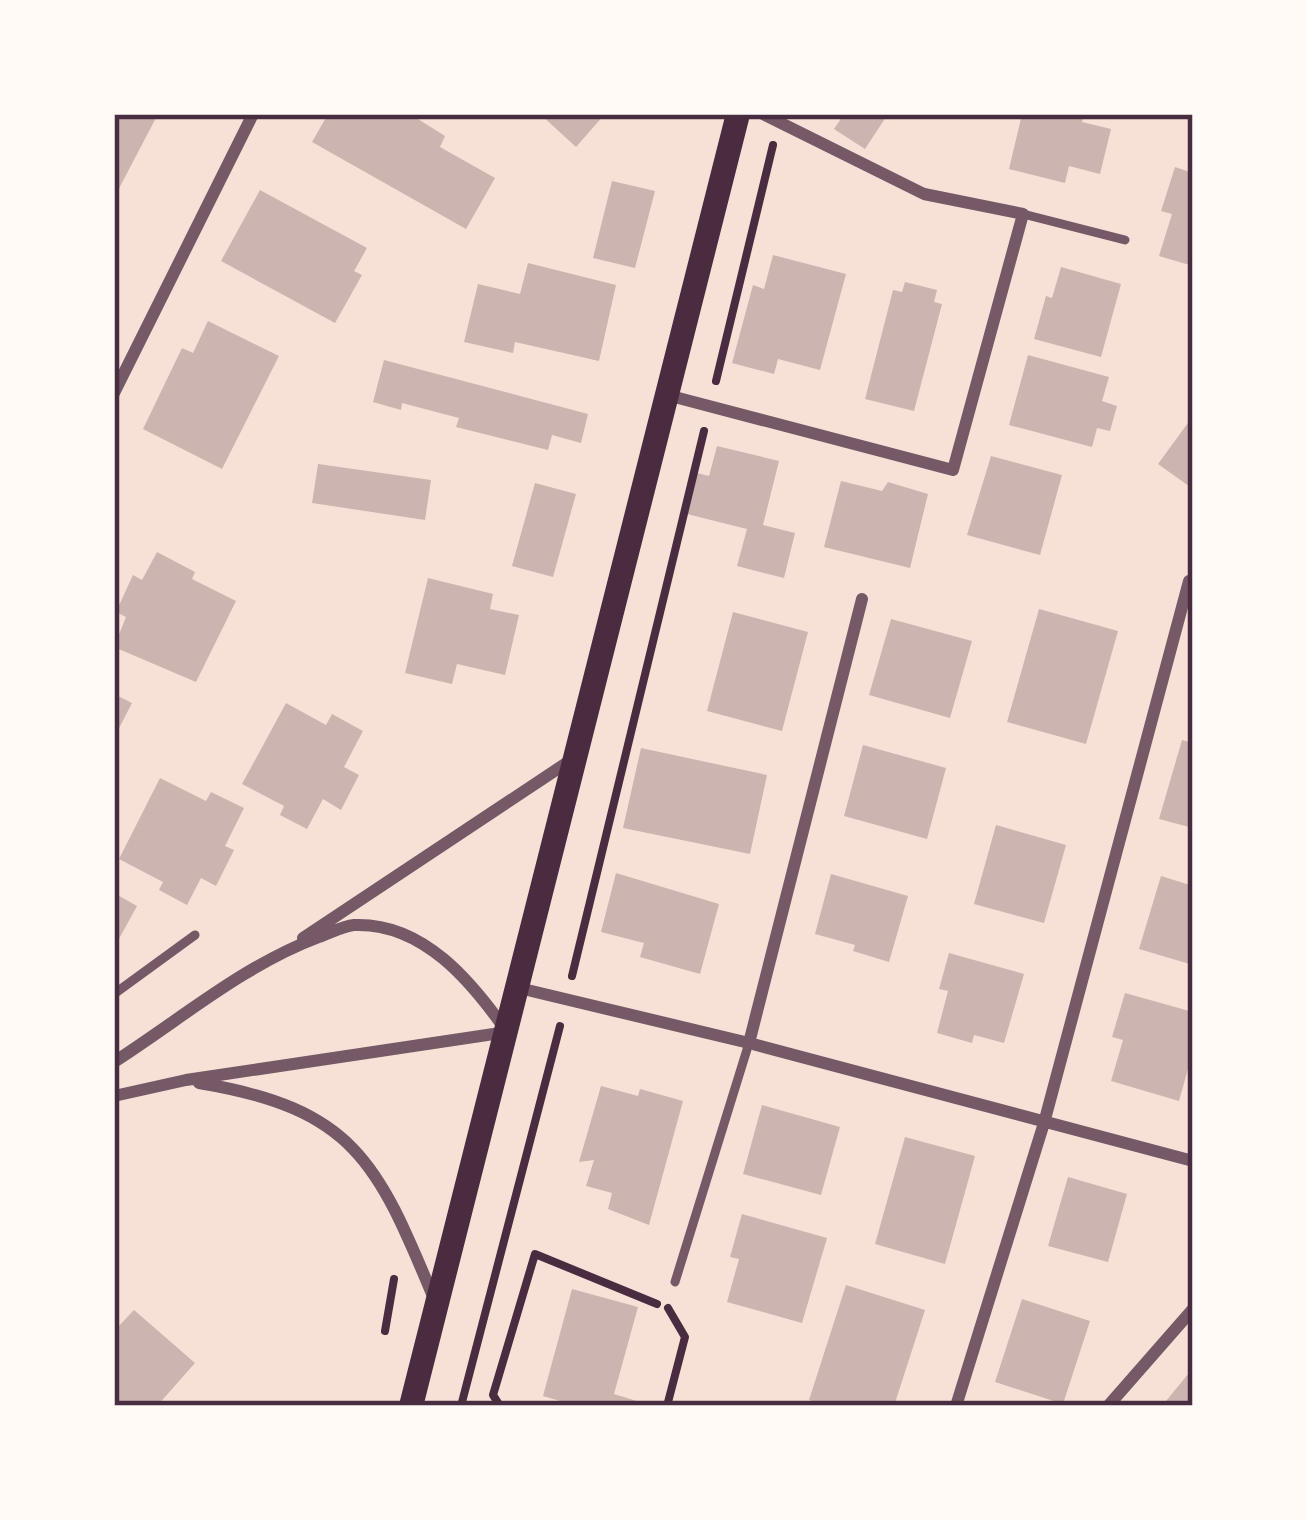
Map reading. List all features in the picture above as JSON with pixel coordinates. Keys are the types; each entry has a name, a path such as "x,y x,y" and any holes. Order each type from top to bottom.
{"main road":[{"path":"411,1406 738,114"}],"street":[{"path":"114,393 253,114"},
{"path":"667,395 953,470 1023,214 924,194 763,114"},
{"path":"956,1406 1044,1124 1189,581"},
{"path":"749,1042 862,599"},
{"path":"114,1062 577,756"},
{"path":"114,1096 186,1080 507,1031 477,989 422,943 353,925 287,949"},
{"path":"519,988 749,1042 1193,1161"},
{"path":"186,1080 256,1092 332,1129 370,1163 395,1204 437,1305"},
{"path":"1108,1406 1193,1309"}],"lane":[{"path":"1023,214 1125,240"},
{"path":"114,994 195,935"},
{"path":"675,1282 749,1042"}],"path":[{"path":"715,387 779,121"},
{"path":"574,971 704,430"},
{"path":"461,1406 560,1028"},
{"path":"500,1406 493,1395 535,1254 668,1308 685,1337 667,1406"},
{"path":"385,1331 394,1280 389,1264"},
{"path":"668,1308 675,1282"}],"building":[{"path":"114,114 158,114 114,198"},
{"path":"328,114 410,114 445,136 440,147 495,178 466,229 312,142"},
{"path":"540,114 605,114 576,147"},
{"path":"844,114 888,114 865,149 834,129"},
{"path":"1022,114 1084,114 1082,122 1111,129 1100,174 1069,166 1065,183 1009,169"},
{"path":"1175,167 1193,173 1193,266 1159,256 1172,214 1161,211"},
{"path":"612,181 655,191 635,268 593,258"},
{"path":"260,190 367,248 354,271 362,275 335,323 221,261"},
{"path":"773,255 846,274 820,370 778,359 774,374 732,363 753,285 764,289"},
{"path":"528,263 616,285 599,361 515,342 513,353 464,342 478,284 520,294"},
{"path":"1061,267 1121,284 1101,357 1034,339 1046,296 1052,298"},
{"path":"905,282 937,290 934,302 942,304 914,411 865,399 893,290 902,292"},
{"path":"208,321 279,356 222,469 143,429 182,348 193,353"},
{"path":"1028,355 1109,377 1102,401 1117,406 1110,431 1097,428 1092,447 1009,425"},
{"path":"384,360 588,414 581,443 552,435 548,450 456,427 459,418 402,403 401,410 373,402"},
{"path":"1193,416 1193,489 1158,464"},
{"path":"717,446 779,461 763,525 795,533 784,578 737,566 747,529 687,514 697,473 709,476"},
{"path":"991,456 1062,475 1040,555 967,535"},
{"path":"318,464 431,480 425,520 312,503"},
{"path":"841,481 882,491 888,482 928,494 910,568 824,547"},
{"path":"535,483 576,494 553,577 512,566"},
{"path":"157,552 195,572 192,579 236,601 196,682 114,647 126,617 116,612 133,575 142,580"},
{"path":"428,578 493,594 490,609 519,615 505,675 457,664 452,684 405,673"},
{"path":"1039,609 1118,631 1086,744 1007,722"},
{"path":"733,612 808,632 782,731 707,711"},
{"path":"891,619 972,641 950,718 869,695"},
{"path":"114,694 132,703 114,738"},
{"path":"286,703 326,725 332,714 363,731 344,767 359,775 341,810 323,799 307,829 280,815 284,806 242,784"},
{"path":"1182,740 1193,743 1193,828 1159,819"},
{"path":"863,745 946,768 927,839 844,816"},
{"path":"641,748 767,775 750,854 623,828"},
{"path":"160,778 206,801 211,792 244,808 225,846 234,850 216,886 201,878 187,905 159,890 163,882 119,859"},
{"path":"996,825 1066,845 1044,923 974,904"},
{"path":"616,873 719,904 700,974 640,957 644,943 601,932"},
{"path":"831,874 908,896 889,962 853,951 855,945 815,934"},
{"path":"1161,876 1193,886 1193,965 1139,949"},
{"path":"114,893 137,906 114,948"},
{"path":"949,953 1024,974 1004,1043 974,1035 972,1043 937,1033 948,991 939,989"},
{"path":"1125,993 1193,1012 1193,1051 1179,1101 1111,1081 1123,1040 1112,1037"},
{"path":"601,1086 638,1096 640,1089 683,1101 649,1225 608,1209 612,1193 586,1186 594,1160 579,1162"},
{"path":"762,1105 840,1127 821,1195 743,1174"},
{"path":"905,1137 975,1156 945,1264 875,1244"},
{"path":"1068,1177 1127,1194 1108,1262 1048,1246"},
{"path":"742,1214 827,1238 802,1323 727,1302 739,1259 730,1257"},
{"path":"846,1285 925,1310 894,1406 829,1406 809,1400"},
{"path":"572,1289 638,1307 614,1394 653,1406 577,1406 543,1396"},
{"path":"1022,1299 1090,1321 1063,1404 995,1382"},
{"path":"134,1310 195,1363 157,1406 114,1404 114,1331"},
{"path":"1193,1368 1193,1406 1162,1406"}]}
